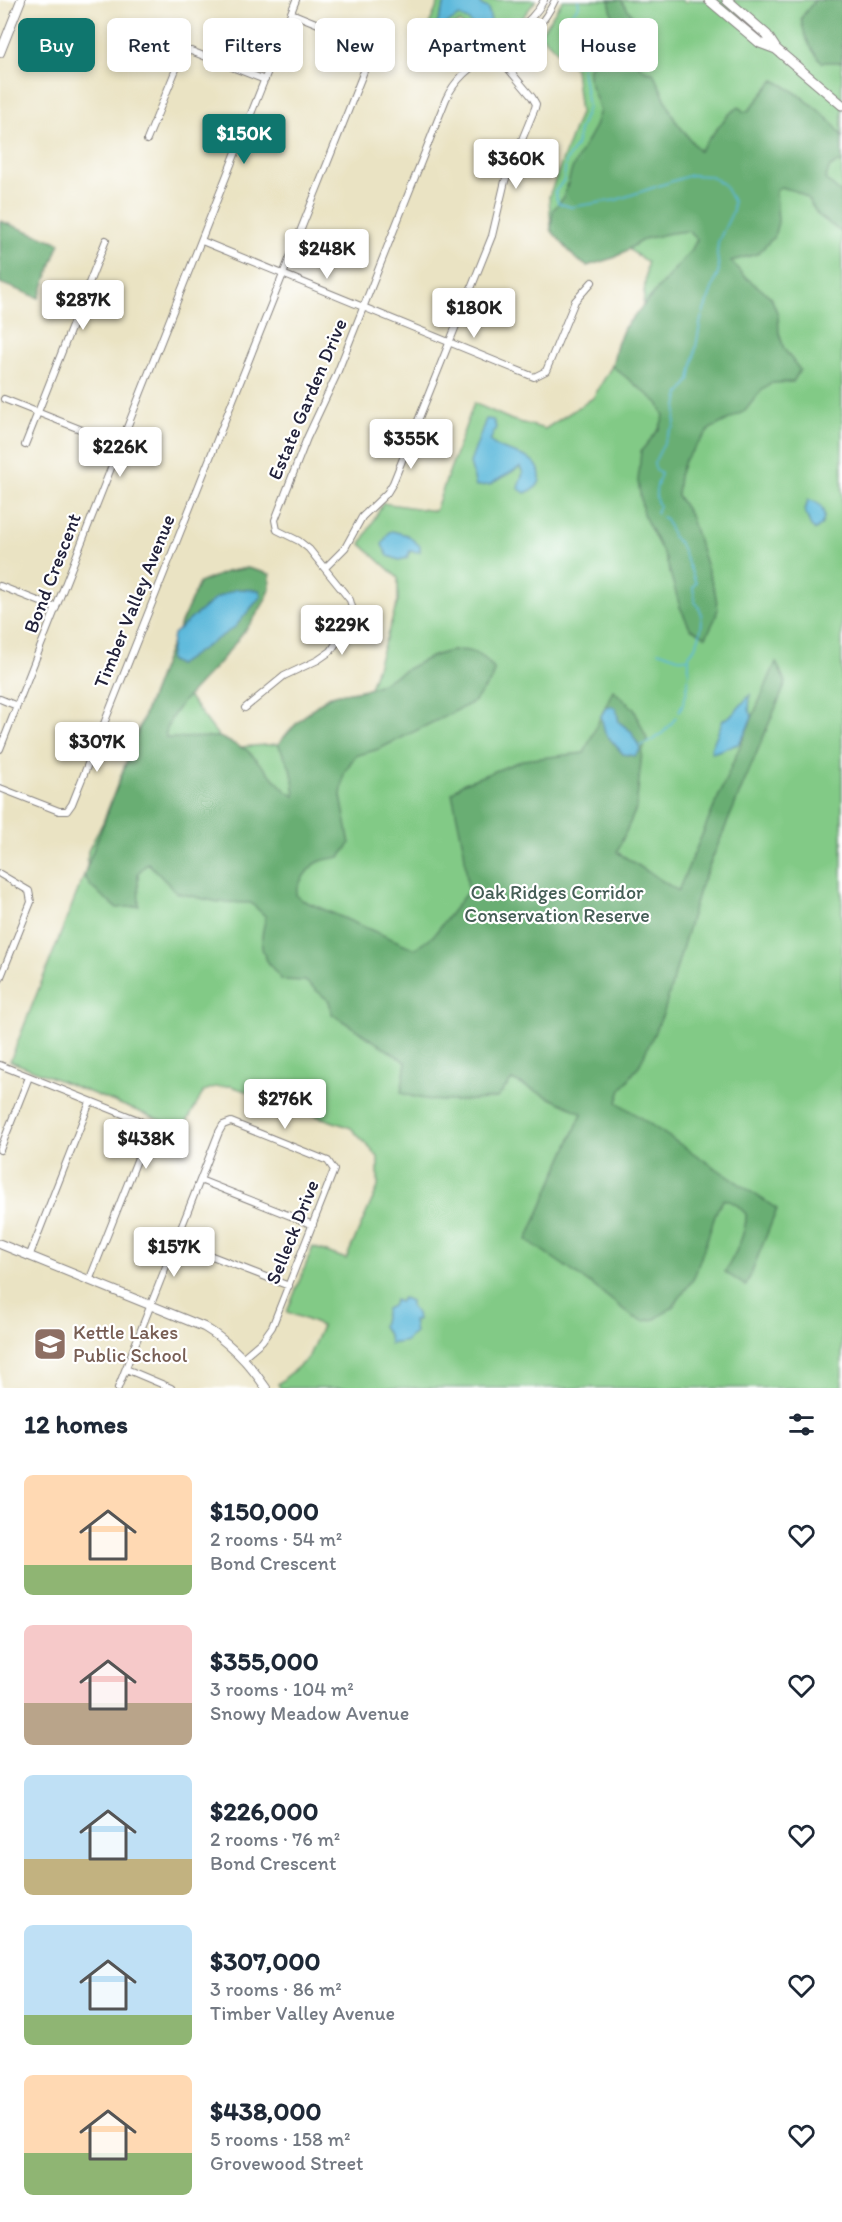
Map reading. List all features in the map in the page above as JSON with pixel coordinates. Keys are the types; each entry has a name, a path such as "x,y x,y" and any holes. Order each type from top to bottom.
{"main road":[{"path":"0,53 21,0"},
{"path":"709,0 760,43 776,49"},
{"path":"727,0 767,35 776,49 842,105"}],"street":[{"name":"Bond Crescent","path":"0,749 296,0"},
{"name":"Estate Garden Drive","path":"532,18 544,0"},
{"name":"Estate Garden Drive","path":"546,18 555,0"},
{"name":"Timber Valley Avenue","path":"0,788 59,811 67,811 72,804 371,51 363,41 291,13"},
{"path":"147,140 179,61 185,52 191,51 265,80"},
{"name":"Estate Garden Drive","path":"245,708 284,676 318,660 336,645 351,611 352,603 305,544 277,530 275,520 449,92 460,76 466,72"},
{"path":"325,568 345,548 362,517 387,493 393,483 492,236 505,181 536,105 511,72"},
{"path":"25,445 106,240"},
{"path":"202,241 534,377 546,370 575,300 592,282"},
{"path":"4,399 120,445"},
{"path":"0,586 56,608"},
{"path":"0,699 17,706"},
{"path":"0,874 29,891 31,902 0,979"},
{"path":"0,1065 145,1124 147,1129 144,1143 89,1281"},
{"path":"0,1150 29,1077"},
{"path":"29,1257 90,1102"},
{"name":"Selleck Drive","path":"118,1388 223,1125 231,1122 332,1163 333,1174 268,1334 242,1358"},
{"path":"200,1180 313,1225"},
{"path":"176,1242 289,1286"},
{"path":"0,1244 204,1327 221,1338 242,1358 266,1388"},
{"path":"126,1369 171,1388"}],"green space":[{"path":"440,0 536,0 522,18 432,18"},
{"name":"Oak Ridges Corridor Conservation Reserve","path":"563,0 681,0 686,3 688,0 842,0 842,1388 280,1388 278,1384 308,1358 322,1326 287,1312 313,1247 346,1259 378,1187 378,1157 351,1128 231,1086 215,1087 204,1091 183,1129 10,1061 84,875 88,851 103,822 168,652 199,583 226,572 247,568 270,574 270,590 262,605 223,658 188,696 219,737 240,747 278,744 327,697 370,688 398,601 398,578 361,544 383,503 435,511 474,403 512,420 545,429 593,398 612,366 624,328 643,306 647,262 628,249 616,257 587,266 576,259 551,230 549,196 580,113 575,72 658,72 658,18 559,18 559,53 547,41 547,24"},
{"path":"609,0 621,0 634,18 613,18"},
{"path":"815,0 842,0 842,62 822,62 808,42 801,18"},
{"path":"589,72 653,72 675,120 699,151 729,114 739,107 744,112 749,110 774,80 812,105 830,121 842,137 842,165 838,162 830,167 825,179 842,194 842,233 818,215 807,198 798,192 781,187 776,190 778,222 774,237 757,254 731,261 744,276 771,297 778,315 779,332 784,349 800,370 793,382 772,383 760,392 745,411 710,429 684,461 679,476 677,495 690,515 715,592 718,609 706,637 690,628 680,607 666,559 643,514 638,481 641,451 659,429 664,416 658,403 612,366 624,328 692,249 697,239 688,231 644,239 616,257 587,266 576,259 551,230 553,210 564,197 572,169 595,126 600,110 589,80"},
{"path":"0,221 60,243 39,298 0,283"},
{"path":"247,568 270,574 270,590 249,626 179,707 167,729 166,738 219,737 247,750 287,792 295,796 292,772 278,744 319,703 336,695 371,688 434,656 451,651 467,651 481,656 494,669 493,678 474,702 379,749 355,756 344,773 341,796 350,844 340,857 321,861 312,866 301,880 297,891 296,895 302,900 415,949 433,936 468,891 464,850 452,793 462,784 523,760 584,753 613,690 634,709 647,739 642,752 636,809 617,852 678,891 776,662 786,683 699,890 664,1012 640,1064 621,1090 617,1102 777,1209 746,1286 725,1272 742,1236 746,1214 736,1204 724,1199 717,1210 694,1278 673,1307 655,1319 644,1321 633,1317 595,1287 527,1240 582,1113 512,1080 497,1098 437,1101 401,1093 406,1062 332,1014 329,1001 305,981 282,980 265,958 263,951 262,937 266,917 251,903 218,902 177,893 148,863 138,873 139,906 117,908 91,887 84,875 168,652 199,583 226,572"}],"water":[{"path":"446,0 480,0 481,5 488,8 490,18 459,16 439,18"},
{"path":"486,419 493,420 496,427 490,441 496,446 534,462 540,479 534,489 525,493 518,488 523,473 520,467 489,485 476,486 470,463"},
{"path":"808,500 818,504 824,512 823,522 815,530 811,527 805,511"},
{"path":"389,532 407,535 420,546 420,552 410,551 407,558 399,560 388,556 382,545"},
{"path":"236,589 259,590 261,596 235,627 178,665 169,660 173,634 216,598"},
{"path":"750,695 749,709 752,716 745,734 738,744 712,753 711,749 723,720 733,714"},
{"path":"612,706 616,709 619,722 632,732 639,745 640,750 635,756 623,754 605,733 601,716 606,707"},
{"path":"403,1298 410,1301 410,1306 416,1313 417,1321 413,1321 415,1333 407,1341 390,1344 389,1336 382,1326 386,1309 392,1306 395,1300 399,1302"}],"waterway":[{"path":"578,0 579,5 562,28 562,39 564,47 579,57 581,62 588,107 576,146 566,161 564,180 555,192 558,203 571,207 616,200 691,175 710,176 724,185 733,201 733,211 718,242 719,270 701,319 690,380 679,395 674,427 654,463 655,468 661,474 656,490 659,506 657,514"},
{"path":"662,517 666,519 673,537 680,544 696,583 693,587 695,602 702,622 699,637 689,655 687,691 679,711"},
{"path":"658,651 689,659"},
{"path":"640,746 660,735 676,717"}],"place":[{"name":"Kettle Lakes Public School","path":"50,1344"}]}
